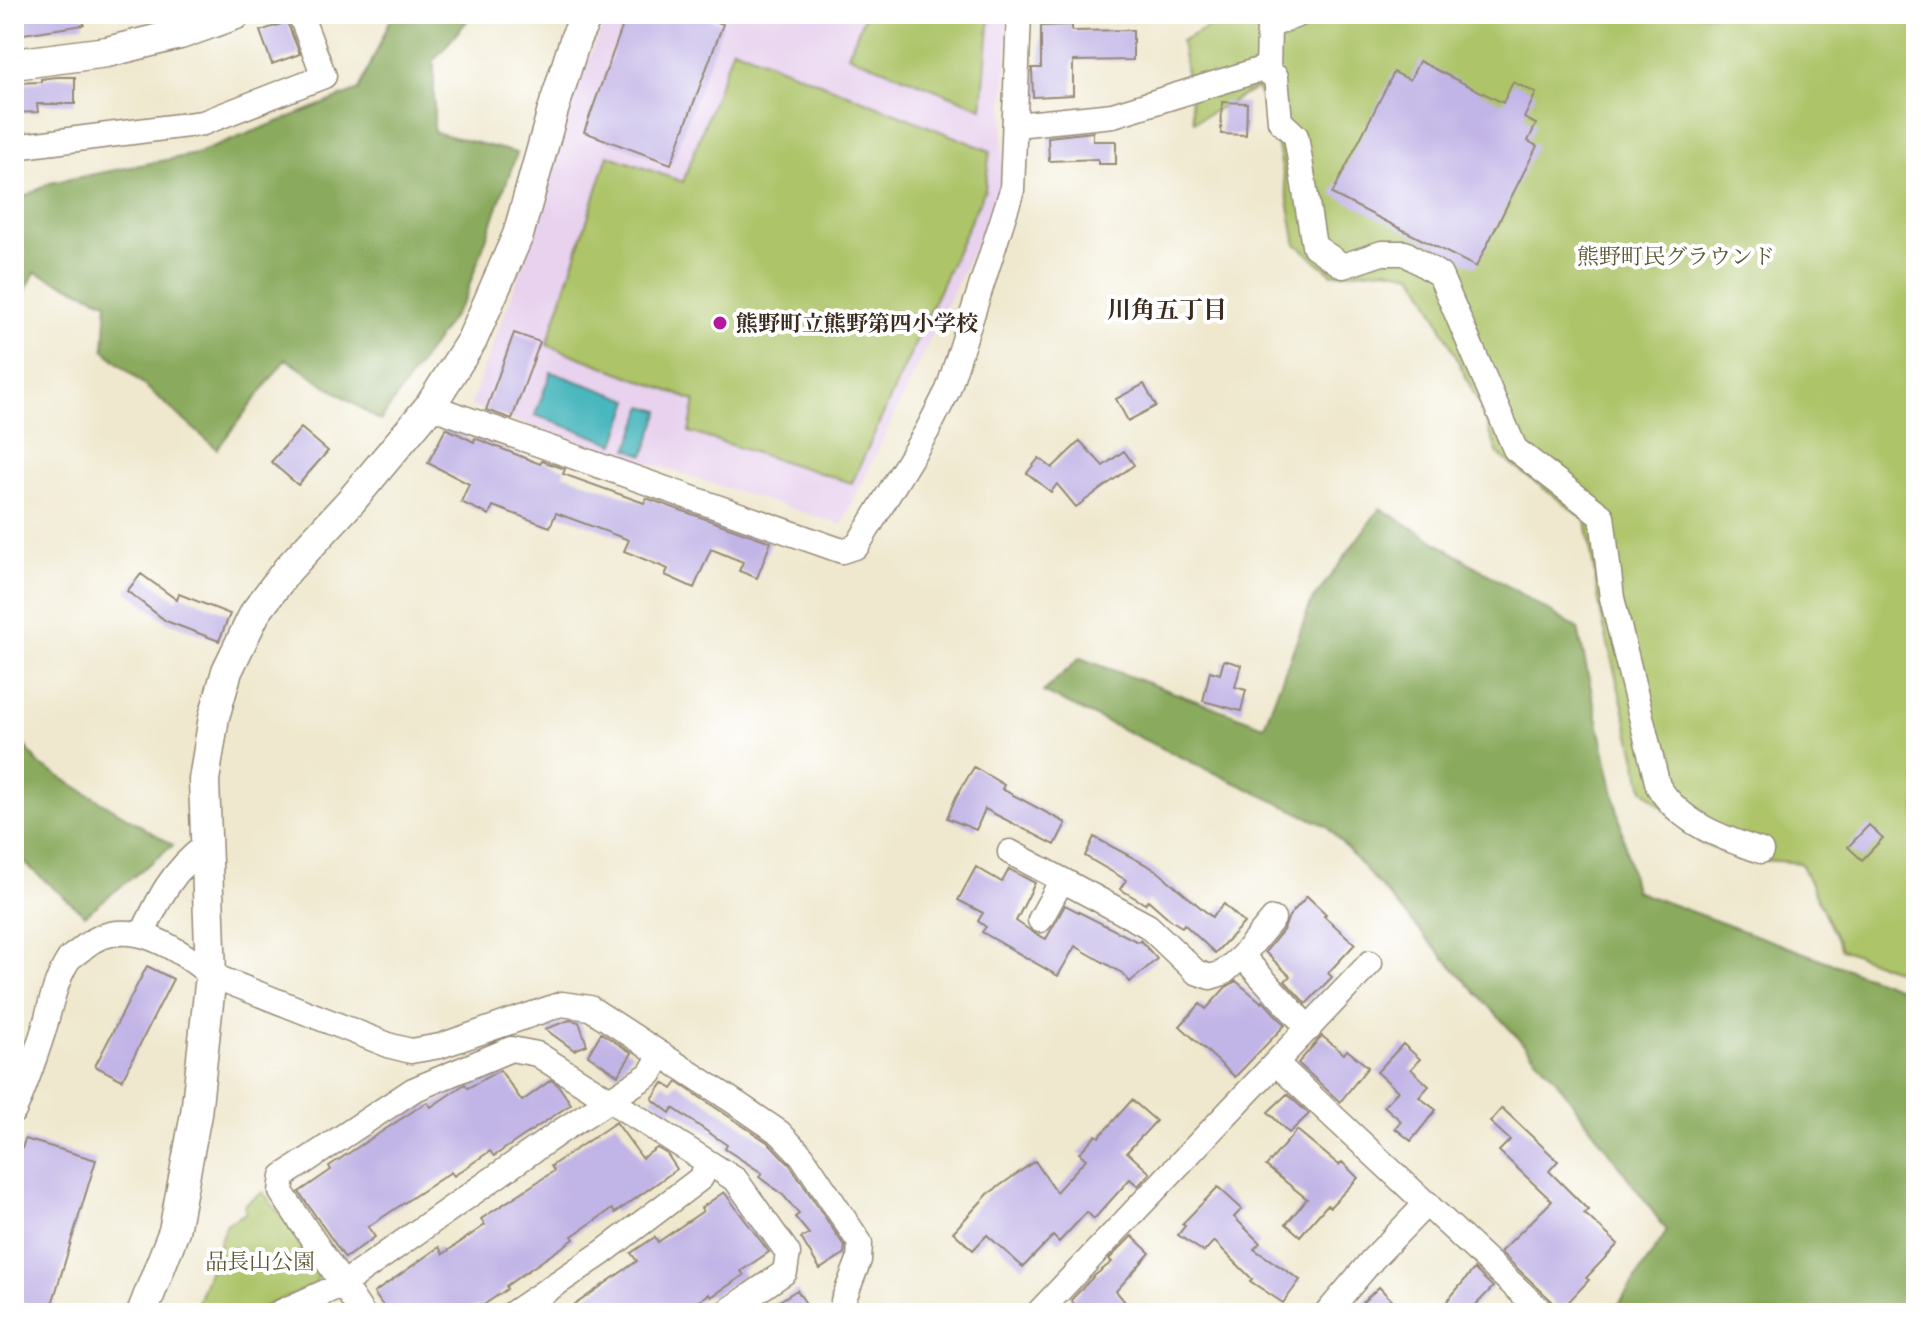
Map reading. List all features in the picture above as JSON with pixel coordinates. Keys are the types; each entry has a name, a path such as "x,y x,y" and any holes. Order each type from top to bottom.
{"street":[{"path":"14,64 107,52 180,34 236,14"},
{"path":"14,147 203,123 324,76 300,14"},
{"path":"142,1313 174,1231 196,1114 211,975 204,780 214,717 227,671 255,613 288,569 351,501 430,406 472,340 518,235 576,37 588,14"},
{"path":"430,406 842,551 857,546 927,431 948,390 1012,190 1019,14"},
{"path":"1268,72 1269,26 1300,14"},
{"path":"1016,125 1113,115 1262,69 1276,77 1280,121 1296,136 1314,246 1343,266 1382,253 1405,253 1440,275 1515,449 1602,516 1612,598 1658,786 1667,801 1714,835 1761,851"},
{"path":"142,935 163,889 188,859 205,846"},
{"path":"1010,852 1148,926 1196,972 1210,977 1223,973 1242,956 1273,919"},
{"path":"1040,920 1062,880"},
{"path":"14,1111 70,959 92,941 118,931 142,935 187,956 211,975 391,1046 411,1051 440,1046 562,1004 590,1008 780,1133 802,1156 860,1243 859,1260 843,1301 845,1313"},
{"path":"1242,956 1309,1029"},
{"path":"1038,1313 1370,963"},
{"path":"362,1313 281,1192 283,1176 413,1090 511,1049 537,1054 736,1180 788,1253 785,1272 725,1313"},
{"path":"279,1313 343,1284 561,1131 650,1074 661,1054"},
{"path":"1277,1064 1543,1313"},
{"path":"513,1313 602,1253 701,1178 708,1163"},
{"path":"1327,1313 1427,1203"}],"shaded area":[{"name":"熊野町立熊野第四小学校","path":"609,14 1008,14 1001,191 842,525 470,406 532,240 579,79"}],"green space":[{"path":"393,14 473,14 434,60 434,132 517,153 464,300 380,421 286,359 217,449 104,350 107,302 35,272 14,314 14,202 50,183 196,154 359,90"},
{"path":"865,14 990,14 982,108 848,55"},
{"name":"熊野町民グラウンド","path":"1234,14 1916,14 1916,978 1841,949 1801,863 1739,858 1700,843 1643,789 1602,619 1586,520 1498,454 1481,408 1413,274 1386,269 1332,274 1296,244 1279,151 1257,88 1194,122 1181,41"},
{"path":"733,48 990,151 985,189 852,483 689,432 695,401 547,345 608,155 683,182"},
{"path":"1380,508 1578,629 1635,891 1916,994 1916,1313 1613,1313 1667,1231 1553,1076 1327,826 1043,692 1080,658 1264,726 1311,603"},
{"path":"14,732 39,764 173,845 85,915 14,854"},
{"name":"品長山公園","path":"263,1192 320,1268 316,1284 250,1313 194,1313 226,1224 246,1213 244,1205"}],"water":[{"path":"551,372 630,400 615,444 535,415"},
{"path":"644,406 660,411 644,455 628,449"}],"building":[{"path":"14,14 83,14 84,25 16,35"},
{"path":"627,14 695,14 723,24 671,164 584,132"},
{"path":"287,22 300,54 272,64 260,31"},
{"path":"1072,25 1072,31 1133,30 1133,60 1073,61 1073,95 1033,97 1032,68 1041,68 1041,26"},
{"path":"1419,61 1503,103 1513,82 1536,93 1524,118 1536,124 1528,141 1537,146 1476,267 1332,194 1394,72 1410,80"},
{"path":"75,77 75,104 37,104 38,112 14,113 14,83 41,82 41,79"},
{"path":"1222,102 1247,103 1246,135 1221,134"},
{"path":"1093,132 1093,141 1116,141 1116,164 1098,164 1098,159 1049,161 1048,137"},
{"path":"514,333 540,342 512,419 486,410"},
{"path":"1144,384 1156,406 1128,421 1116,399"},
{"path":"301,428 328,451 298,485 271,462"},
{"path":"446,428 474,442 475,438 540,464 542,461 565,469 563,474 644,503 646,498 771,542 757,578 739,571 743,562 711,549 694,588 665,575 668,569 624,551 629,540 556,513 550,527 493,506 489,515 461,502 469,484 428,463"},
{"path":"1080,441 1103,466 1124,451 1134,465 1076,507 1057,484 1051,492 1027,473 1039,458 1052,468"},
{"path":"141,574 177,600 179,594 230,614 219,641 166,621 127,591"},
{"path":"1224,660 1241,665 1235,687 1246,690 1241,711 1203,701 1210,671 1220,674"},
{"path":"974,767 1004,785 1002,789 1066,823 1055,845 985,809 976,830 947,818"},
{"path":"1869,825 1883,838 1862,860 1848,847"},
{"path":"1094,837 1156,870 1212,917 1224,904 1244,923 1215,953 1184,924 1182,927 1172,921 1148,900 1145,904 1120,889 1126,880 1085,856"},
{"path":"976,867 1002,882 1009,869 1035,883 1016,921 1034,933 1046,939 1065,905 1138,942 1140,940 1157,959 1130,982 1122,973 1075,946 1058,976 982,932 986,927 978,921 983,913 958,900"},
{"path":"1307,896 1355,944 1328,973 1332,977 1306,1004 1285,981 1290,976 1265,952"},
{"path":"147,966 173,979 122,1080 95,1066"},
{"path":"1236,981 1263,1001 1285,1025 1235,1077 1180,1026 1200,1004 1206,1009"},
{"path":"570,1020 579,1022 587,1045 574,1050 545,1029"},
{"path":"601,1033 632,1053 618,1075 588,1055"},
{"path":"1322,1036 1344,1054 1347,1050 1368,1067 1340,1102 1298,1063"},
{"path":"1403,1044 1420,1059 1411,1069 1429,1086 1419,1097 1436,1110 1411,1141 1395,1128 1401,1121 1384,1106 1398,1091 1377,1072"},
{"path":"500,1070 522,1101 551,1080 571,1104 494,1156 490,1151 454,1176 451,1172 368,1227 375,1237 345,1258 299,1192 331,1170 329,1166 427,1102 431,1107 465,1084 468,1088"},
{"path":"677,1082 770,1144 790,1165 845,1247 844,1254 820,1269 801,1238 809,1234 795,1217 799,1214 783,1195 759,1177 762,1173 725,1149 727,1145 673,1108 670,1113 652,1099 663,1083 672,1089"},
{"path":"1287,1094 1309,1114 1289,1133 1268,1112"},
{"path":"1132,1100 1156,1121 1127,1152 1150,1173 1138,1186 1130,1179 1094,1219 1087,1212 1059,1242 1053,1236 1023,1267 987,1235 973,1250 953,1232 988,1194 1035,1161 1056,1192 1086,1159 1079,1153 1096,1135 1099,1137"},
{"path":"1502,1108 1558,1161 1549,1171 1588,1210 1584,1213 1618,1244 1558,1313 1553,1302 1500,1252 1552,1201 1499,1151 1510,1140 1490,1122"},
{"path":"616,1122 642,1158 657,1148 667,1154 677,1169 615,1213 612,1209 572,1236 574,1239 479,1308 477,1306 467,1313 388,1313 374,1293 439,1247 443,1254 485,1225 481,1219 554,1171 551,1166"},
{"path":"1297,1130 1339,1165 1342,1162 1358,1178 1330,1207 1327,1205 1300,1236 1286,1224 1307,1199 1266,1166"},
{"path":"25,1139 96,1160 50,1311 14,1300 14,1174"},
{"path":"1218,1187 1242,1209 1234,1217 1260,1243 1254,1249 1300,1280 1283,1303 1250,1281 1252,1279 1214,1241 1204,1252 1178,1235 1185,1226 1182,1224"},
{"path":"724,1192 769,1252 741,1271 744,1275 681,1313 563,1313 637,1261 631,1253 655,1237 658,1242 703,1211 701,1208"},
{"path":"1132,1236 1150,1253 1116,1291 1134,1313 1081,1313 1071,1300 1112,1262 1109,1259"},
{"path":"1474,1269 1493,1287 1468,1313 1437,1313"},
{"path":"1379,1287 1404,1313 1372,1313 1362,1303"},
{"path":"797,1290 812,1313 760,1313"}],"place":[{"name":"熊野町立熊野第四小学校","path":"720,323"}],"district":[{"name":"川角五丁目","path":"1167,310"}]}
